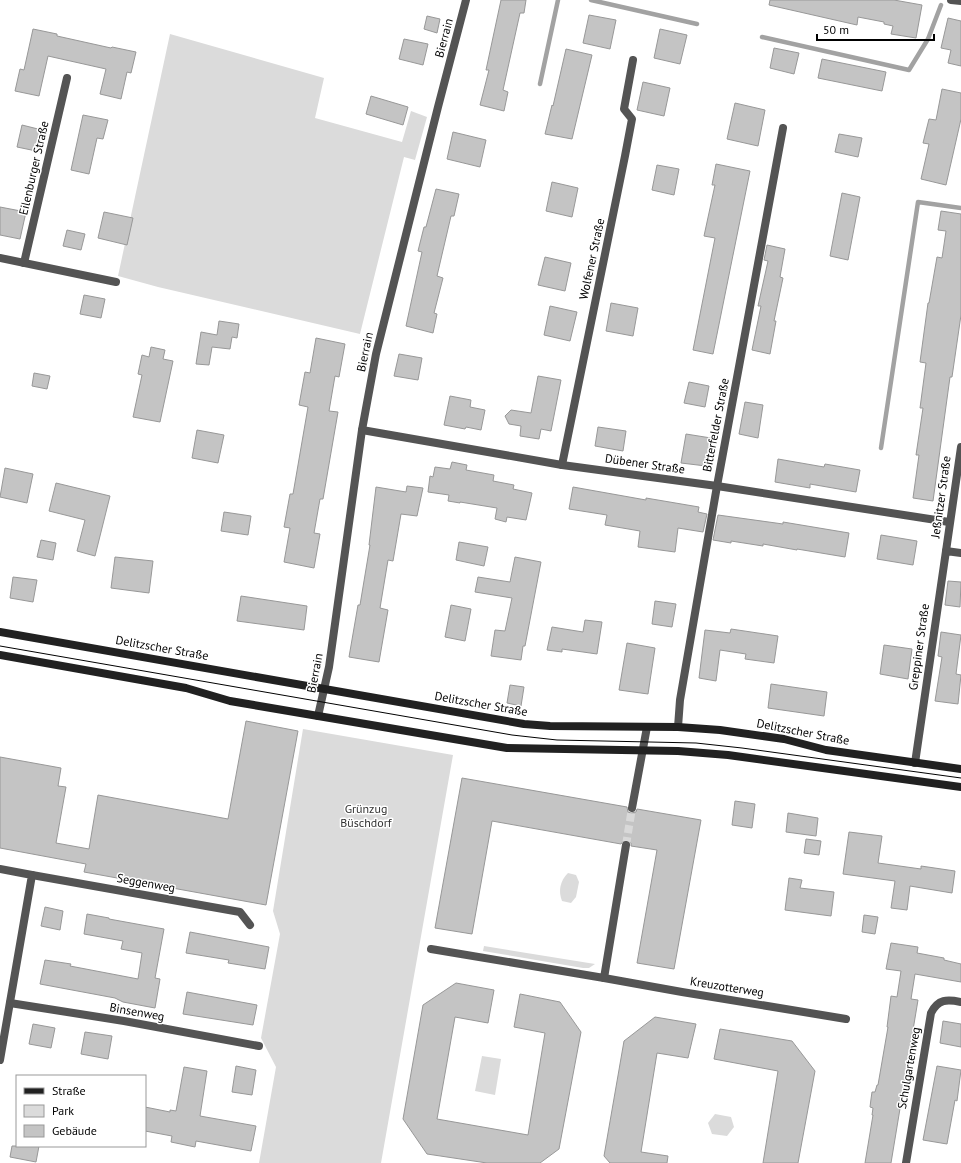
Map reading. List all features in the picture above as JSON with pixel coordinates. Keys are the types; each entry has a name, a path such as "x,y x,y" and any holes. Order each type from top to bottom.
{"main road":[{"name":"Delitzscher Straße","path":"0,632 524,724 550,726 678,727 720,730 784,739 826,750 961,769"},
{"path":"0,656 186,688 230,701 507,748 678,751 728,755 961,787"}],"street":[{"name":"Bierrain","path":"318,716 329,668 362,430 376,354 466,0"},
{"path":"951,0 961,1"},
{"name":"Wolfener Straße","path":"562,465 632,119 624,109 633,60"},
{"name":"Eilenburger Straße","path":"24,263 67,78"},
{"name":"Bitterfelder Straße","path":"678,727 680,700 717,486 783,128"},
{"path":"0,258 116,282"},
{"name":"Dübener Straße","path":"362,430 562,465 717,486 949,522"},
{"name":"Jeßnitzer Straße","path":"946,551 961,447"},
{"path":"946,551 961,553"},
{"name":"Greppiner Straße","path":"915,763 946,551"},
{"path":"632,808 647,727"},
{"path":"604,978 626,845"},
{"name":"Seggenweg","path":"0,869 240,912 250,925"},
{"path":"0,1060 32,875"},
{"name":"Kreuzotterweg","path":"431,949 846,1019"},
{"name":"Schulgartenweg","path":"906,1163 931,1013 934,1006 942,1001 952,1000 961,1002"},
{"name":"Binsenweg","path":"10,1003 124,1021 259,1046"}],"green space":[{"path":"170,34 324,78 315,118 402,142 411,111 427,117 415,160 404,157 360,334 158,287 118,276"},
{"name":"Grünzug Büschdorf","path":"303,729 453,755 381,1163 259,1163 276,1067 261,1038 280,934 273,911"},
{"path":"568,873 576,875 579,882 576,897 571,903 562,901 560,894 560,886"},
{"path":"484,946 595,964 589,968 583,968 483,951"},
{"path":"482,1056 501,1059 495,1095 475,1091"},
{"path":"715,1114 731,1117 734,1127 727,1136 712,1134 708,1123"}],"building":[{"path":"501,0 526,0 524,13 520,13 503,90 508,92 504,111 480,105 489,70 486,70"},
{"path":"770,0 894,0 922,5 916,38 891,34 893,26 884,24 884,22 858,17 857,25 769,5"},
{"path":"589,15 616,20 610,49 583,43"},
{"path":"427,16 440,19 437,33 424,29"},
{"path":"948,18 961,21 961,66 948,63 951,50 941,48"},
{"path":"33,29 57,34 57,36 136,52 131,73 127,72 121,99 100,94 106,69 48,56 39,96 15,91 20,69 24,70"},
{"path":"660,29 687,35 680,64 654,58"},
{"path":"404,39 428,44 423,65 399,59"},
{"path":"774,48 799,53 794,74 770,68"},
{"path":"566,49 592,55 572,139 545,134"},
{"path":"822,59 886,72 882,91 818,78"},
{"path":"643,82 670,88 664,116 637,110"},
{"path":"942,89 961,93 961,119 946,185 921,179 929,144 923,143 929,119 936,120"},
{"path":"371,96 408,107 403,125 366,114"},
{"path":"735,103 765,110 758,146 727,139"},
{"path":"83,115 108,120 103,139 97,138 89,174 71,170"},
{"path":"22,125 46,131 41,152 17,147"},
{"path":"453,132 486,140 480,167 447,159"},
{"path":"839,134 862,138 858,157 835,152"},
{"path":"716,164 750,171 713,354 693,350 715,238 704,236 715,185 712,185"},
{"path":"657,165 679,169 674,195 652,190"},
{"path":"552,182 578,188 572,217 546,211"},
{"path":"436,189 459,194 454,216 451,216 437,276 443,278 434,313 437,314 433,333 406,326 422,252 418,251"},
{"path":"842,193 860,197 848,260 830,256"},
{"path":"0,207 26,212 20,239 0,235"},
{"path":"941,211 961,214 961,315 952,377 950,377 933,501 913,498 919,455 916,455 923,408 920,408 926,363 920,362 928,303 937,257 942,258 946,231 938,230"},
{"path":"104,212 133,218 127,245 98,238"},
{"path":"67,230 85,234 81,250 63,246"},
{"path":"767,245 785,249 780,277 783,278 774,321 776,321 770,354 752,350 761,306 758,306 768,261 764,260"},
{"path":"545,257 571,263 565,291 538,285"},
{"path":"84,295 105,299 101,318 80,314"},
{"path":"611,303 638,308 633,336 606,331"},
{"path":"550,306 577,312 570,341 544,335"},
{"path":"219,321 239,324 237,338 232,337 230,349 212,347 209,365 196,364 201,332 217,335"},
{"path":"316,338 345,344 339,377 335,376 329,411 338,412 323,499 320,499 314,533 320,534 314,568 284,562 290,528 284,527 290,494 293,494 308,407 299,405 305,372 310,373"},
{"path":"151,347 165,350 163,359 173,361 160,422 133,417 142,375 138,374 142,355 149,357"},
{"path":"399,354 422,358 418,380 394,376"},
{"path":"34,373 50,376 47,389 32,386"},
{"path":"538,376 561,380 551,431 541,429 539,439 520,436 521,426 509,424 505,416 511,410 531,413"},
{"path":"689,382 709,386 705,407 684,403"},
{"path":"450,396 471,400 470,407 485,410 481,430 444,425"},
{"path":"745,402 763,405 758,438 739,434"},
{"path":"598,427 626,431 623,451 595,446"},
{"path":"197,430 224,435 218,463 192,458"},
{"path":"686,434 711,438 706,466 681,463"},
{"path":"778,459 824,467 825,464 860,470 856,492 810,484 810,488 775,482"},
{"path":"452,462 467,465 466,470 494,475 493,481 514,485 513,489 532,493 526,520 507,517 506,522 495,519 497,508 448,501 449,495 428,492 430,476 433,477 435,467 450,469"},
{"path":"5,468 33,474 27,503 0,497"},
{"path":"56,483 110,496 95,556 77,551 85,520 49,511"},
{"path":"407,486 423,488 417,516 401,514 393,561 388,560 380,608 388,610 379,662 349,657 358,605 360,605 370,545 376,487 406,492"},
{"path":"573,487 646,500 646,498 699,507 698,512 707,514 703,532 678,528 675,552 638,547 640,531 605,525 607,515 569,509"},
{"path":"224,512 251,516 248,535 221,531"},
{"path":"718,515 783,524 783,522 849,533 845,557 763,544 763,546 713,540"},
{"path":"881,535 917,541 913,565 877,559"},
{"path":"41,540 56,543 53,560 37,557"},
{"path":"459,542 488,547 484,566 456,560"},
{"path":"115,557 153,561 149,593 111,588"},
{"path":"515,557 541,562 521,660 491,656 495,630 505,631 512,598 475,592 478,577 510,582"},
{"path":"13,577 37,580 33,602 10,598"},
{"path":"948,581 961,582 960,607 945,605"},
{"path":"241,596 307,606 304,630 237,621"},
{"path":"655,601 676,604 672,627 652,624"},
{"path":"451,605 471,609 465,641 445,637"},
{"path":"585,620 602,622 597,654 562,649 562,652 547,650 552,627 583,632"},
{"path":"731,629 778,636 774,663 745,659 746,654 720,650 716,681 699,678 705,630 730,633"},
{"path":"941,632 961,635 956,674 961,675 958,704 935,701 942,657 938,656"},
{"path":"627,643 655,648 648,694 619,690"},
{"path":"884,645 912,649 908,679 880,674"},
{"path":"771,684 827,692 824,716 768,708"},
{"path":"510,685 524,687 521,706 507,703"},
{"path":"246,721 298,731 266,905 84,872 86,864 0,848 0,757 61,768 58,786 66,787 56,843 89,849 98,795 228,819"},
{"path":"462,778 627,807 628,812 631,813 636,812 637,809 701,820 674,969 637,963 657,850 631,846 631,843 627,840 624,840 621,844 492,821 472,934 435,928"},
{"path":"735,801 755,804 752,828 732,825"},
{"path":"788,813 818,818 816,836 786,832"},
{"path":"849,832 882,836 878,863 921,869 921,866 955,871 952,893 910,886 907,910 891,908 895,881 843,874"},
{"path":"806,839 821,841 819,855 804,853"},
{"path":"789,878 802,880 800,888 834,892 831,916 785,910"},
{"path":"45,907 63,911 60,930 41,926"},
{"path":"87,914 164,929 155,978 160,979 155,1008 123,1002 115,998 40,984 45,960 71,964 70,966 138,979 142,953 121,949 123,941 84,934"},
{"path":"864,915 878,917 875,934 862,932"},
{"path":"190,932 269,947 265,969 228,963 229,960 186,953"},
{"path":"891,943 918,947 917,953 944,958 944,960 961,964 961,982 915,974 911,999 918,1000 891,1163 865,1163 873,1115 873,1108 870,1107 872,1092 875,1092 878,1085 888,1027 891,996 897,997 901,971 886,969"},
{"path":"456,983 494,990 488,1023 455,1017 437,1119 528,1135 545,1033 514,1027 520,994 560,1002 581,1032 559,1149 540,1163 487,1163 427,1154 403,1119 423,1005"},
{"path":"187,992 257,1005 253,1025 183,1014"},
{"path":"655,1017 696,1024 688,1058 657,1053 641,1152 668,1156 667,1163 610,1163 604,1156 624,1041"},
{"path":"943,1021 961,1024 961,1047 940,1043"},
{"path":"33,1024 55,1028 51,1048 29,1044"},
{"path":"720,1029 792,1041 815,1071 798,1163 763,1163 778,1071 714,1059"},
{"path":"85,1032 112,1036 108,1059 81,1054"},
{"path":"236,1066 256,1070 252,1095 232,1092"},
{"path":"937,1066 961,1070 957,1101 955,1100 947,1144 923,1140"},
{"path":"184,1067 207,1071 200,1116 256,1126 251,1151 196,1141 195,1147 171,1142 172,1136 146,1131 146,1107 170,1112 170,1110 176,1111"},
{"path":"12,1146 39,1147 36,1162 10,1157"}],"waterway":[{"path":"540,84 558,0"},
{"path":"591,0 697,24"},
{"path":"762,37 909,70 928,39 941,5"},
{"path":"881,448 918,202 961,208"}],"tunnel":[{"path":"626,845 632,808"}],"tram line":[{"path":"0,646 512,735 557,740 696,743 961,778"}]}
